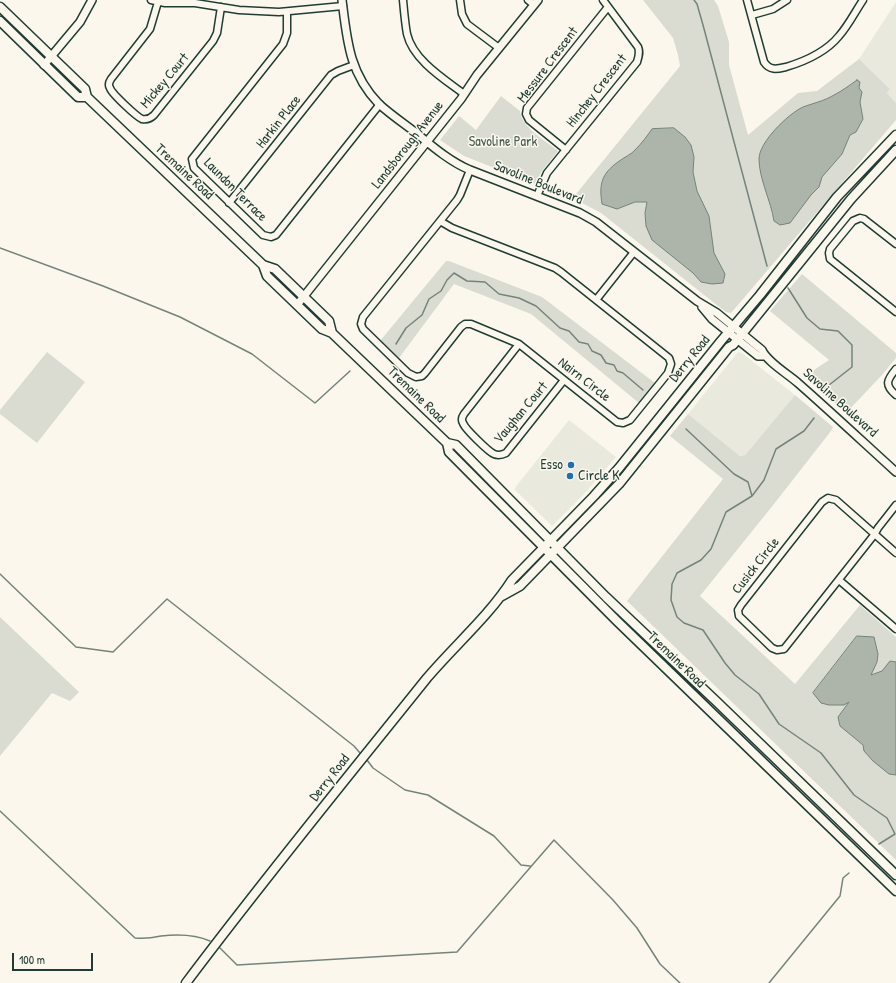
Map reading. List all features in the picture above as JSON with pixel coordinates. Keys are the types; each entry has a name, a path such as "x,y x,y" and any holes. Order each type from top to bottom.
{"main road":[{"name":"Tremaine Road","path":"0,7 85,89 87,97 263,265 275,269 303,298 329,321 332,333"},
{"name":"Tremaine Road","path":"0,21 78,97 87,97"},
{"name":"Derry Road","path":"186,983 361,759 442,660 502,596 512,580 594,496 619,468 837,197 896,135"},
{"name":"Derry Road","path":"502,596 520,586 551,556 619,484 851,199 896,150"},
{"name":"Tremaine Road","path":"263,265 267,276 297,305 322,329 332,333 447,443 456,445 606,597 896,875"},
{"name":"Tremaine Road","path":"447,443 449,452 551,556 896,891"}],"street":[{"path":"44,65 80,22 92,0"},
{"path":"403,0 407,34 415,53 464,94"},
{"path":"460,0 462,14 467,24 499,48"},
{"name":"Hinchey Crescent","path":"537,196 547,173 637,62 639,51 638,47 603,0"},
{"path":"747,0 764,62 770,68 777,69 804,62 835,41 863,0"},
{"path":"752,15 773,9 787,0"},
{"path":"154,1 195,3 239,10 286,12 342,3"},
{"name":"Mickey Court","path":"154,1 150,29 110,79 109,83 111,91 137,116 143,119 148,119 154,115 213,41 217,33 220,7"},
{"name":"Landsborough Avenue","path":"297,305 427,142 533,2"},
{"name":"Savoline Boulevard","path":"342,3 347,41 354,65 366,88 380,104 450,159 470,170 588,217 697,301 717,313 731,330 740,337 758,356 765,356 787,373 896,472"},
{"name":"Messure Crescent","path":"566,150 529,120 526,114 527,108 608,7"},
{"name":"Laundon Terrace","path":"286,12 287,33 284,44 192,159 194,168 229,203 263,235 271,237 276,235 380,104"},
{"name":"Harkin Place","path":"229,203 331,75 354,65"},
{"name":"Nairn Circle","path":"440,221 452,228 555,268 566,275 669,358 671,368 630,420 624,423 617,422 519,344 471,324 465,324 461,327 425,373 422,376 416,377 408,373 363,329 361,324 363,317 460,195 470,170"},
{"path":"896,244 864,219 860,218 853,221 830,249 829,253 830,259 896,312"},
{"path":"596,300 634,252"},
{"name":"Vaughan Court","path":"519,344 462,418 464,427 491,452 498,455 506,453 564,380"},
{"path":"896,369 890,377 888,383 890,390 896,395"},
{"name":"Cusick Circle","path":"874,535 836,500 832,498 825,499 740,605 738,610 739,616 772,648 782,650 839,580 874,535 896,505"},
{"path":"874,535 896,553"},
{"path":"839,580 896,629"}],"shaded area":[{"path":"896,2 896,103 887,93 890,89 859,59"},
{"path":"857,80 860,82 859,88 862,92 860,102 863,119 856,132 850,135 842,154 822,177 819,187 811,195 790,223 780,225 774,221 763,182 759,159 760,152 775,129 790,116 803,107 830,97"},
{"path":"674,128 685,137 691,145 694,157 693,172 697,191 709,216 714,253 725,274 723,283 712,284 701,282 693,273 652,240 646,226 645,213 647,202 635,202 617,209 602,204 602,180 612,166 634,151 652,129"},
{"path":"738,352 742,353 795,395 745,455 740,456 688,414"},
{"path":"569,420 616,457 584,494 552,526 514,489"},
{"path":"857,636 874,637 878,654 877,662 871,675 882,671 890,661 896,662 896,775 889,774 873,761 864,751 863,745 840,726 838,717 849,702 844,705 829,705 821,703 813,693"}],"green space":[{"path":"643,0 714,0 718,6 729,42 729,65 748,135 798,93 817,91 859,59 890,89 887,93 896,103 896,120 731,313 726,312 718,306 601,213 572,199 680,66 673,38"},
{"name":"Savoline Park","path":"501,96 520,111 521,117 529,128 558,151 542,171 535,184 464,156 440,140 459,116 476,130"},
{"path":"446,261 542,297 655,383 639,403 531,314 454,284 399,358 380,341"},
{"path":"802,274 896,353 896,358 882,375 847,412 845,412 805,376 829,360 770,311"},
{"path":"47,352 85,382 37,443 0,414 0,410"},
{"path":"795,395 833,427 774,504 700,596 795,684 860,605 896,637 896,860 627,601 723,479 670,436 688,414 740,456 745,455"},
{"path":"0,617 79,692 70,701 52,693 0,756"}],"waterway":[{"path":"694,0 697,4 703,25 767,266"},
{"path":"0,248 103,286 180,317 252,354 315,403 350,371"},
{"path":"396,344 406,328 422,315 429,299 441,291 447,280 454,273 467,281 485,282 499,294 519,298 536,306 560,328 569,331 579,342 588,344 592,351 601,355 606,363 614,365 617,371 623,373 643,390"},
{"path":"788,288 807,318 820,329 838,331 852,345 852,367 824,389"},
{"path":"814,418 804,431 776,449 764,480 752,496 726,512 711,549 701,560 677,573 672,584 671,600 677,617 684,623 703,630 725,663 735,675 759,694 779,724 821,753 854,795 887,818 895,834 879,844"},
{"path":"686,429 734,474 748,482 752,496"},
{"path":"0,574 76,647 113,652 167,599 354,746 360,753"},
{"path":"367,760 373,768 405,790 428,795 494,836 521,865 530,866"},
{"path":"0,811 135,938 180,935 198,937 210,941"},
{"path":"220,948 237,965 457,952 554,840 613,900 637,928 660,964 680,983"},
{"path":"769,983 840,896 843,878 849,873"}],"place":[{"name":"Esso","path":"571,465"},
{"name":"Circle K","path":"570,476"}]}
